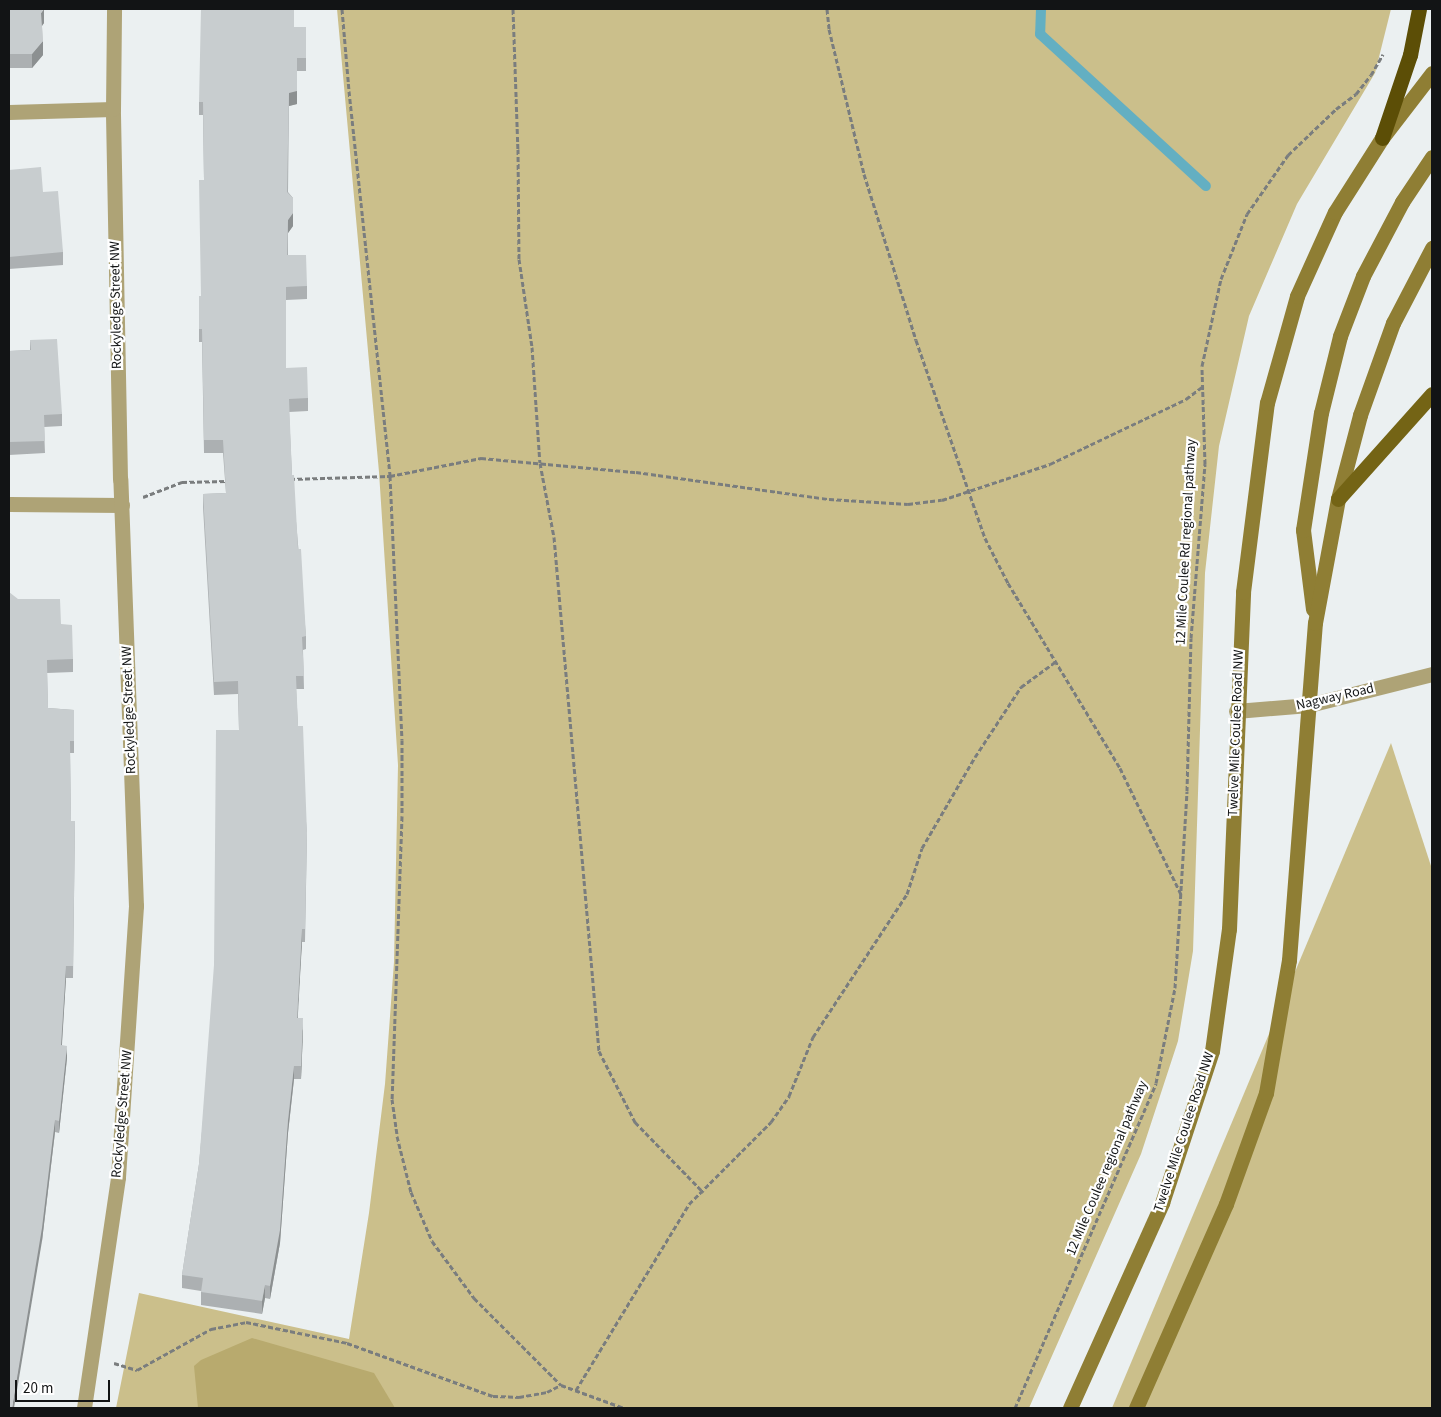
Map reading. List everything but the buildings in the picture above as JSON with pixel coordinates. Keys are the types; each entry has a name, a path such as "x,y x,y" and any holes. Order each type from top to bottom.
{"highway":[{"path":"1382,138 1410,55 1419,9"}],"main road":[{"name":"Twelve Mile Coulee Road NW","path":"1070,1408 1162,1203 1212,1051 1229,929 1236,711 1243,592 1267,403 1297,296 1335,212 1382,138 1432,73"},
{"path":"1315,623 1303,530 1321,413 1340,336 1363,276 1402,202 1432,157"},
{"path":"1136,1408 1226,1204 1266,1093 1289,960 1315,623 1338,499 1360,415 1393,322 1432,248"},
{"path":"1338,499 1432,394"}],"street":[{"name":"Rockyledge Street NW","path":"84,1408 118,1177 136,906 122,505 113,109 114,9"},
{"path":"9,112 113,109"},
{"path":"9,504 122,505"},
{"name":"Nagway Road","path":"1236,711 1309,705 1432,674"}],"path":[{"path":"342,9 390,476 402,806 401,893 392,1099 397,1136 411,1192 432,1241 474,1298 561,1386 624,1408"},
{"path":"513,9 518,149 519,259 532,347 540,463 554,537 599,1051 635,1122 703,1192"},
{"path":"827,9 829,29 864,174 916,340 985,538 1008,583 1120,768 1182,896"},
{"name":"12 Mile Coulee Rd regional pathway","path":"1182,896 1191,638 1205,464 1202,366 1221,279 1247,214 1288,155 1336,109 1356,94 1371,75 1385,51"},
{"path":"281,479 390,476 482,458 636,472 829,498 908,504 942,500 1050,464 1186,399 1203,386"},
{"path":"122,505 182,482 232,480"},
{"path":"576,1390 689,1204 771,1122 789,1096 813,1037 907,894 922,848 975,757 1020,687 1055,662"},
{"name":"12 Mile Coulee regional pathway","path":"1016,1408 1156,1083 1175,988 1182,896"},
{"path":"92,1357 137,1370 211,1329 246,1322 347,1343 493,1396 518,1397 547,1392 561,1386"}],"shaded area":[{"path":"337,9 1391,9 1375,73 1297,204 1249,316 1219,446 1205,573 1193,951 1178,1041 1141,1154 1029,1408 116,1408 139,1293 349,1339 369,1213 385,1084 394,962 398,765 379,472"},
{"path":"1391,743 1432,869 1432,1408 1112,1408"},
{"path":"252,1338 374,1373 395,1408 198,1408 194,1366 201,1360"}],"waterway":[{"path":"1041,9 1040,34 1206,186"}]}
